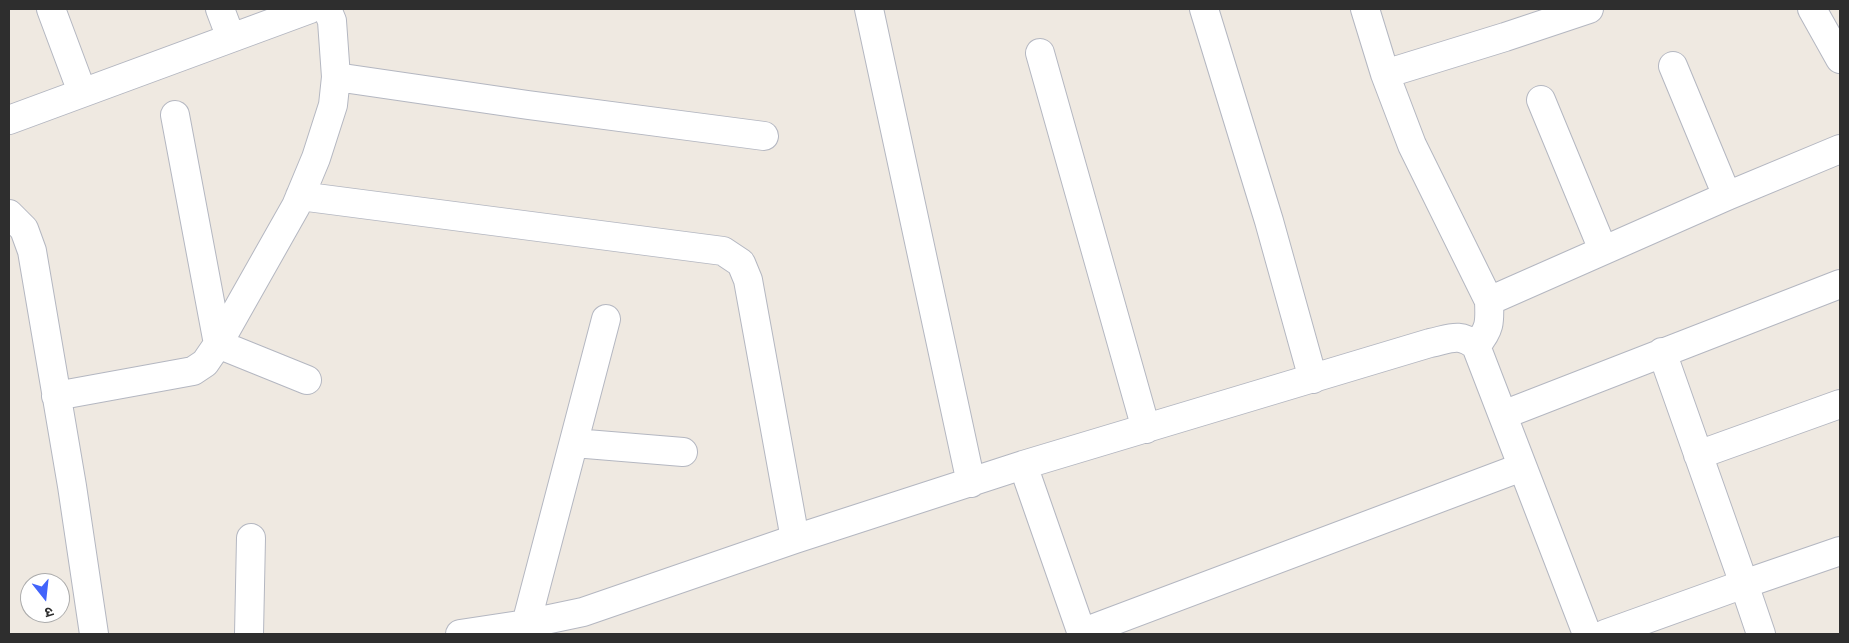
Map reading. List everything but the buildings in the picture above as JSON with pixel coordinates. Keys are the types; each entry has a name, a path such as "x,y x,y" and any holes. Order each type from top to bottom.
{"street":[{"path":"51,9 82,92"},
{"path":"220,9 231,38"},
{"path":"9,120 310,9"},
{"path":"56,396 193,371 205,363 218,344 300,196 316,158 332,104 336,77 332,21 327,9"},
{"path":"870,9 971,483"},
{"path":"1204,9 1269,221 1312,379"},
{"path":"1365,9 1385,74 1412,145 1424,173 1489,301 1490,322 1486,334 1476,346"},
{"path":"1385,74 1589,9"},
{"path":"1812,9 1840,59"},
{"path":"1040,53 1146,429"},
{"path":"1672,66 1727,196"},
{"path":"336,77 764,136"},
{"path":"1541,100 1603,250"},
{"path":"175,115 218,344"},
{"path":"1489,301 1727,196 1840,149"},
{"path":"300,196 723,251 740,263 748,280 796,539"},
{"path":"9,214 24,229 32,251 72,486 94,634"},
{"path":"1503,415 1840,284"},
{"path":"526,624 606,320"},
{"path":"460,634 526,624 586,623 796,539 1024,465 1430,343 1456,337 1467,339 1476,346 1587,634"},
{"path":"218,344 307,380"},
{"path":"1662,352 1761,634"},
{"path":"1698,455 1840,404"},
{"path":"574,443 683,452"},
{"path":"1024,465 1081,633 1522,467"},
{"path":"250,634 251,538"},
{"path":"1604,634 1840,551"}]}
